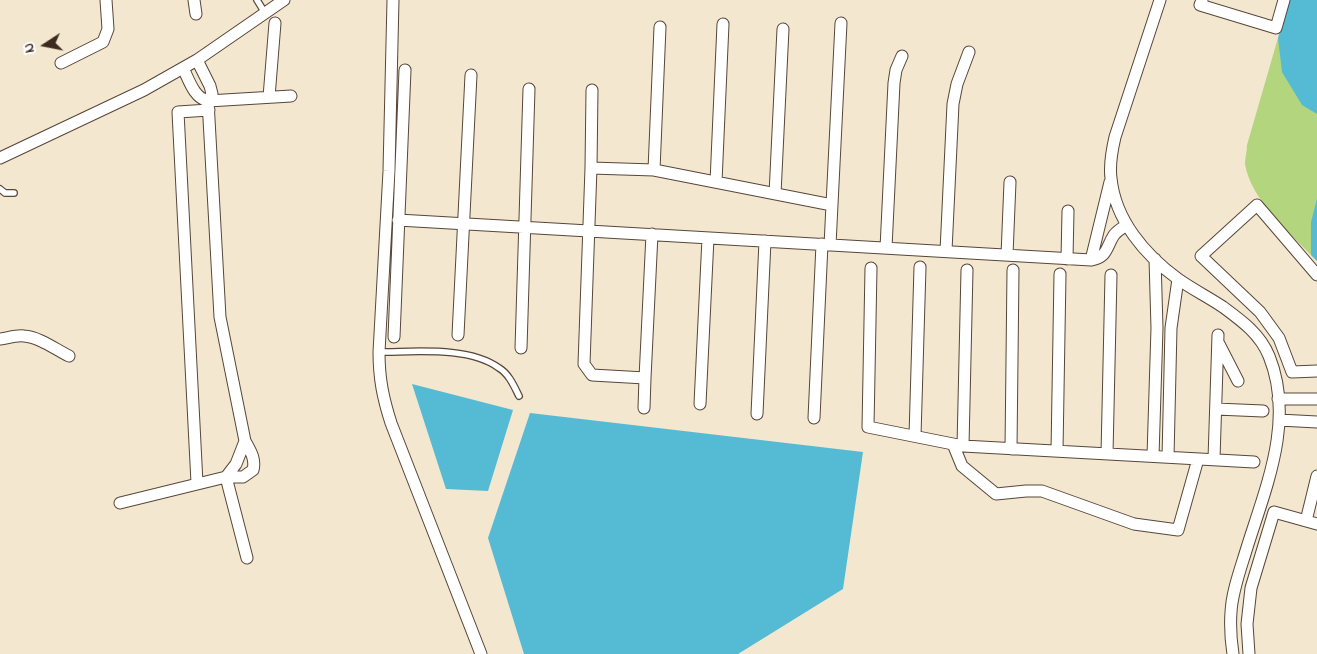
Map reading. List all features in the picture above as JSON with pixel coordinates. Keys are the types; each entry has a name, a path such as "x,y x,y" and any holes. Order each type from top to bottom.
{"street":[{"path":"61,63 103,42 108,29 106,0"},
{"path":"194,0 196,14"},
{"path":"0,158 144,90 197,60 284,0"},
{"path":"393,0 389,171 379,352 382,398 481,654"},
{"path":"1160,0 1114,137 1111,178 1118,208 1139,242 1155,259 1178,279 1207,296 1257,335 1269,355 1277,384 1280,420 1278,441 1273,463 1236,580 1231,612 1233,654"},
{"path":"1202,0 1200,5 1276,28 1284,0"},
{"path":"269,97 275,23"},
{"path":"814,418 826,245 832,205 841,23"},
{"path":"716,182 723,24"},
{"path":"654,170 660,27"},
{"path":"775,194 783,29"},
{"path":"946,252 953,104 957,84 969,52"},
{"path":"886,248 894,83 896,70 902,56"},
{"path":"120,503 226,476 243,477 253,470 255,464 253,455 245,440 220,317 208,106 212,94 197,60"},
{"path":"183,68 196,94 208,106"},
{"path":"394,337 404,70"},
{"path":"458,335 470,75"},
{"path":"521,348 529,90"},
{"path":"592,90 584,364 592,375 645,378"},
{"path":"197,484 178,112 269,97 290,96"},
{"path":"591,168 654,170 832,205"},
{"path":"1091,260 1111,178"},
{"path":"1007,255 1010,182"},
{"path":"1317,276 1257,204 1201,256 1260,312 1279,338 1292,372 1317,371"},
{"path":"1067,259 1068,211"},
{"path":"398,220 1091,260 1105,253 1114,235 1127,224"},
{"path":"644,408 652,234"},
{"path":"700,404 708,238"},
{"path":"757,414 765,241"},
{"path":"1153,456 1157,328 1155,259"},
{"path":"915,436 920,267"},
{"path":"871,268 868,426 958,445 1254,462"},
{"path":"968,270 958,445 962,466 996,494 1042,491 1134,524 1178,530 1198,459"},
{"path":"1011,449 1013,270"},
{"path":"1057,451 1060,274"},
{"path":"1107,454 1111,275"},
{"path":"1168,457 1171,328 1178,279"},
{"path":"0,339 17,335 34,338 69,356"},
{"path":"1214,459 1218,339 1238,381"},
{"path":"1278,399 1317,399"},
{"path":"1216,409 1263,412"},
{"path":"1280,420 1317,422"},
{"path":"226,476 236,464 245,440"},
{"path":"226,476 246,558"},
{"path":"1249,654 1247,624 1251,588 1274,512 1311,523 1317,476"}],"lane":[{"path":"258,1 266,13"},
{"path":"0,189 5,193 14,193"},
{"path":"379,352 454,353 488,361 500,368 509,377 519,396"}],"green space":[{"path":"1289,0 1317,0 1317,261 1285,229 1264,204 1255,191 1245,164 1247,145"}],"water":[{"path":"1289,0 1317,0 1317,114 1302,105 1282,72 1278,38"},
{"path":"1317,199 1317,261 1311,255 1311,222"},
{"path":"412,384 513,410 488,491 446,489"},
{"path":"530,413 863,452 843,589 738,654 524,654 488,538"}]}
